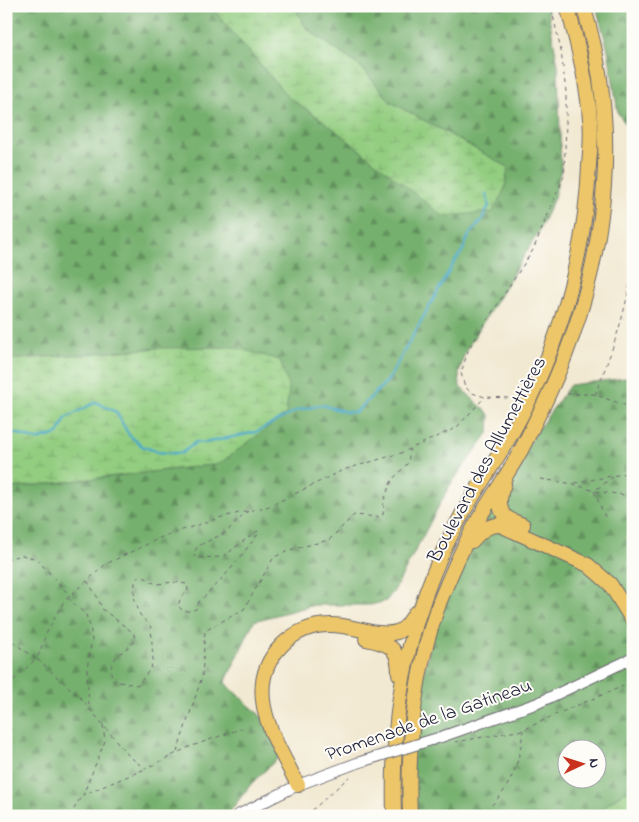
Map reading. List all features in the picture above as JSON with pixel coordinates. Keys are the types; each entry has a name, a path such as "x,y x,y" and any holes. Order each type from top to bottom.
{"highway":[{"name":"Boulevard des Allumettières","path":"394,816 394,749 399,697 409,648 425,595 455,527 512,432 537,382 566,304 578,260 588,190 590,122 580,52 567,6"},
{"name":"Boulevard des Allumettières","path":"410,816 409,747 416,689 433,624 458,557 535,423 563,361 587,289 596,252 605,188 606,137 603,95 585,6"},
{"path":"510,469 500,499 505,516 590,556 613,575 633,604"},
{"path":"458,557 483,529 495,525 506,527 580,560 596,570 616,591 633,621"},
{"path":"301,784 264,713 262,686 271,658 291,637 312,627 333,625 383,633 400,631 409,623 425,595"},
{"path":"301,784 276,724 270,701 270,687 274,672 280,659 288,650 308,638 328,632 387,644 395,651 398,663 399,697"}],"street":[{"name":"Promenade de la Gatineau","path":"236,816 301,784 357,763 445,740 538,703 633,658"}],"path":[{"path":"508,398 485,397 467,390 462,383 461,373 465,356 506,289 533,250 564,176 567,106 561,51 552,6"},
{"path":"595,395 623,317 629,294 633,264"},
{"path":"567,394 582,393 595,395 633,408"},
{"path":"145,769 128,755 81,698 36,659 47,632 64,601 106,564 164,536 222,517 270,506 344,470 411,449 456,428 485,397"},
{"path":"177,752 202,677 205,631 244,608 274,557 294,549 329,540 354,515 378,517 383,515 384,500 389,487 392,480 408,462 411,449"},
{"path":"574,484 632,472 631,455 633,454"},
{"path":"594,491 614,477"},
{"path":"541,479 574,484 594,491 633,496"},
{"path":"594,491 605,517"},
{"path":"87,581 98,598 102,609 134,634 135,641 112,662 109,672 113,681 138,685 151,668 153,660 151,627 140,616 134,597 135,582 138,577 146,578 158,584 173,582 187,584 188,590 181,597 178,606 183,611 196,609 199,602 230,570 259,533 258,531 254,533 223,556 196,558 193,554 196,549 225,533 249,510"},
{"path":"6,559 22,555 37,559 70,596"},
{"path":"67,598 86,614 90,626 92,638 88,669 89,708"},
{"path":"6,636 36,659 6,687"},
{"path":"445,740 523,730 633,682"},
{"path":"70,816 83,794 104,741 103,724"},
{"path":"83,794 145,769 177,752 243,728"},
{"path":"480,816 499,798 510,782 518,763 523,730"},
{"path":"306,816 353,773"}],"green space":[{"path":"6,6 210,6 289,98 321,119 508,167 391,102 362,68 307,29 294,6 547,6 558,65 561,169 554,198 538,233 465,352 459,374 460,387 490,415 489,432 450,485 394,591 386,601 371,605 314,605 254,621 225,683 261,716 280,756 251,784 228,814 244,816 6,816 6,486 12,488 219,464 159,348 9,360 6,362"},
{"path":"210,6 294,6 307,29 362,68 391,102 508,167 505,188 493,212 443,216 321,119 289,98"},
{"path":"596,6 633,6 633,135 618,113 608,50"},
{"path":"233,347 280,360 289,389 286,414 219,464 12,488 6,486 6,362 9,360 159,348"},
{"path":"633,377 633,788 624,792 592,816 411,816 407,741 441,604 468,544 539,428 570,385"},
{"path":"633,788 633,816 592,816 624,792"}],"waterway":[{"path":"6,434 16,433 36,440 58,434 66,418 96,402 116,412 129,435 142,446 158,452 182,453 196,442 204,443 256,432 298,410 322,405 346,412 356,412 388,380 453,264 463,250 469,235 482,220 489,205 486,194"}]}
